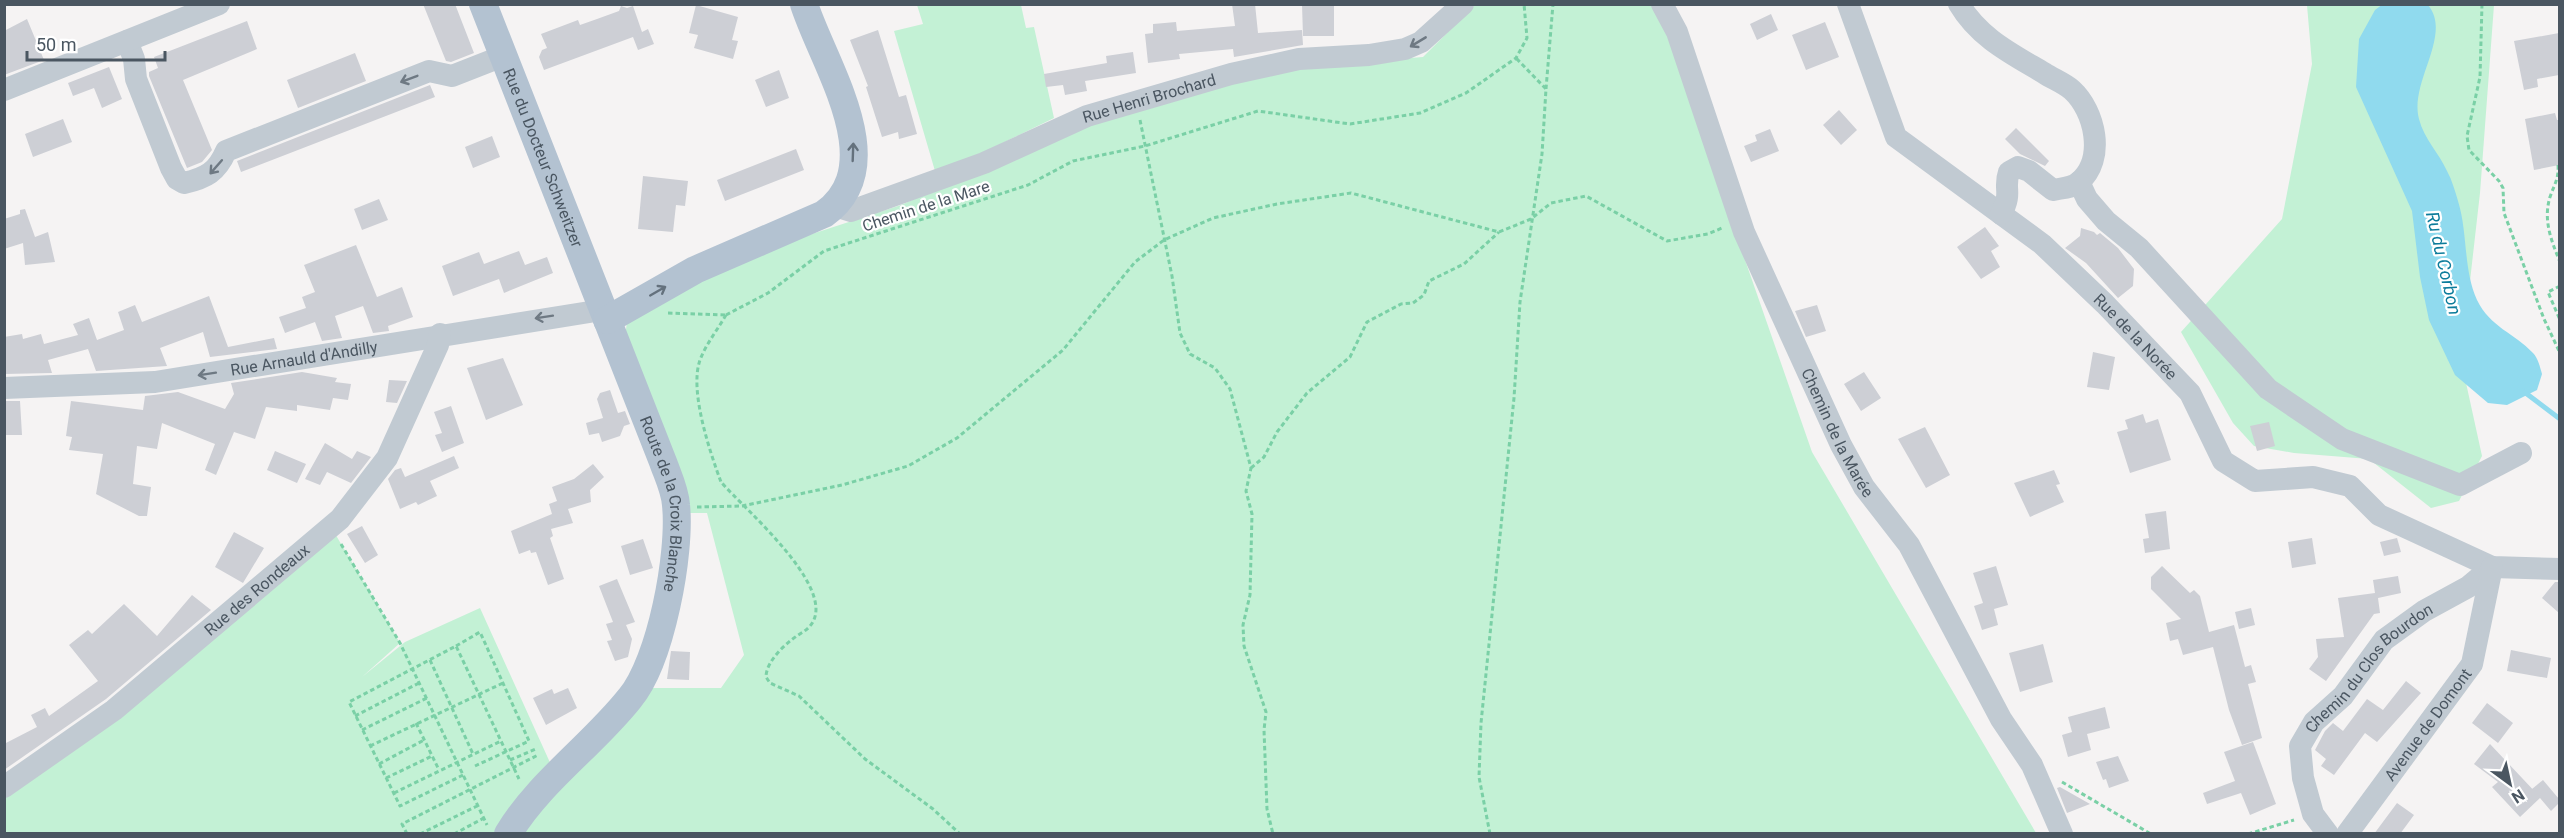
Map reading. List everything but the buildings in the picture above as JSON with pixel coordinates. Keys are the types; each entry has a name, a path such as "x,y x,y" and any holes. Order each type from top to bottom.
{"main road":[{"name":"Rue du Docteur Schweitzer","path":"483,4 604,315"},
{"path":"604,315 695,270 824,214 845,194 854,153 851,119 804,4"},
{"name":"Route de la Croix Blanche","path":"499,831 615,715 640,683 654,652 674,554 677,523 674,492 604,315"}],"street":[{"path":"4,90 219,4"},
{"name":"Rue Henri Brochard","path":"835,206 851,211 984,163 1087,116 1231,74 1299,59 1369,55 1405,50 1421,42 1463,4"},
{"name":"Chemin de la Marée","path":"1662,4 1677,32 1739,219 1856,474 1909,545 2001,719 2033,769 2062,834"},
{"name":"Rue de la Norée","path":"1848,4 1896,137 2050,251 2105,304 2190,393 2223,461 2244,477 2267,482 2313,477 2350,486 2379,515 2492,567"},
{"path":"1959,4 1969,21 1983,35 2072,90 2091,123 2096,154 2090,168 2079,182 2053,190 2029,171 2018,166 2008,172 2006,179 2009,199 2001,214"},
{"path":"127,41 134,59 136,79 171,168 177,179 184,183 211,174 220,164 226,151 429,71 452,76 503,56"},
{"path":"2079,182 2087,199 2106,221 2139,248 2268,389 2342,439 2460,485 2521,453"},
{"name":"Rue Arnauld d'Andilly","path":"4,388 155,382 440,334 604,315"},
{"name":"Rue des Rondeaux","path":"4,787 114,711 340,519 387,458 438,345 440,334"},
{"path":"2492,567 2559,568"},
{"name":"Chemin du Clos Bourdon","path":"2328,834 2313,814 2303,778 2300,746 2314,722 2343,696 2384,640 2424,611 2468,587 2492,567"},
{"name":"Avenue de Domont","path":"2347,834 2472,664 2492,567"}],"path":[{"path":"1524,4 1527,38 1516,58 1546,89"},
{"path":"1490,834 1479,777 1481,723 1514,398 1520,302 1542,154 1553,4"},
{"path":"2482,4 2481,77 2468,129 2469,150 2503,188 2504,213 2559,353"},
{"name":"Chemin de la Mare","path":"726,315 768,293 824,251 1028,185 1073,161 1145,146 1258,111 1350,124 1420,113 1466,93 1516,58"},
{"path":"1136,102 1180,333 1190,354 1215,368 1230,389 1251,468 1246,491 1252,514 1250,595 1243,624 1244,646 1266,711 1264,730 1267,809 1273,834"},
{"path":"2558,165 2557,183 2550,194 2547,210 2550,237 2559,262"},
{"path":"688,507 742,506 842,485 908,466 957,438 1064,350 1135,262 1164,240 1213,218 1277,204 1351,193 1499,232"},
{"path":"1251,468 1264,457 1277,432 1307,393 1350,357 1367,322 1401,304 1413,303 1424,295 1429,281 1464,264 1499,232 1531,219 1551,203 1586,196 1667,240 1708,234 1739,219"},
{"path":"2559,286 2548,292 2559,320"},
{"path":"661,313 726,315 700,360 697,396 721,482 805,575 816,598 818,613 813,625 795,637 772,661 766,677 770,683 799,696 830,723 865,759 933,809 960,834"},
{"path":"331,527 400,643 484,818 499,831"},
{"path":"463,775 400,806 349,702 480,632 529,741 475,766"},
{"path":"456,646 525,791 534,798"},
{"path":"430,660 473,754"},
{"path":"355,716 419,683"},
{"path":"370,746 503,683"},
{"path":"362,730 427,699"},
{"path":"416,723 438,770"},
{"path":"379,764 424,740"},
{"path":"394,793 456,760 501,741"},
{"path":"510,760 536,749"},
{"path":"407,834 402,824 537,755"},
{"path":"386,778 432,756"},
{"path":"2033,769 2050,776 2151,834"},
{"path":"420,834 478,805"},
{"path":"2248,834 2313,814"},
{"path":"454,834 484,818"}],"green space":[{"path":"1476,4 1652,5 1670,33 1729,214 1812,452 2036,833 511,834 639,688 721,688 744,655 707,513 679,513 625,338 627,321 708,268 901,205 1090,120 1297,67 1423,57"},
{"path":"917,5 1021,5 1026,28 1034,27 1054,118 976,156 935,171 894,31 923,24"},
{"path":"2307,5 2494,5 2480,193 2461,360 2482,456 2459,501 2431,508 2369,459 2294,453 2254,446 2233,423 2181,332 2282,219 2312,64"},
{"path":"331,527 400,643 362,677 405,642 480,608 552,767 510,808 494,834 5,833 4,787"}],"water":[{"path":"2383,4 2428,5 2434,17 2436,30 2434,44 2420,90 2419,119 2424,133 2444,164 2455,189 2461,213 2470,276 2477,300 2495,323 2533,353 2538,360 2542,374 2537,390 2507,405 2488,403 2455,375 2429,320 2420,277 2412,211 2356,87 2359,39 2375,10"}],"waterway":[{"name":"Ru du Corbon","path":"2523,391 2560,419"}]}
